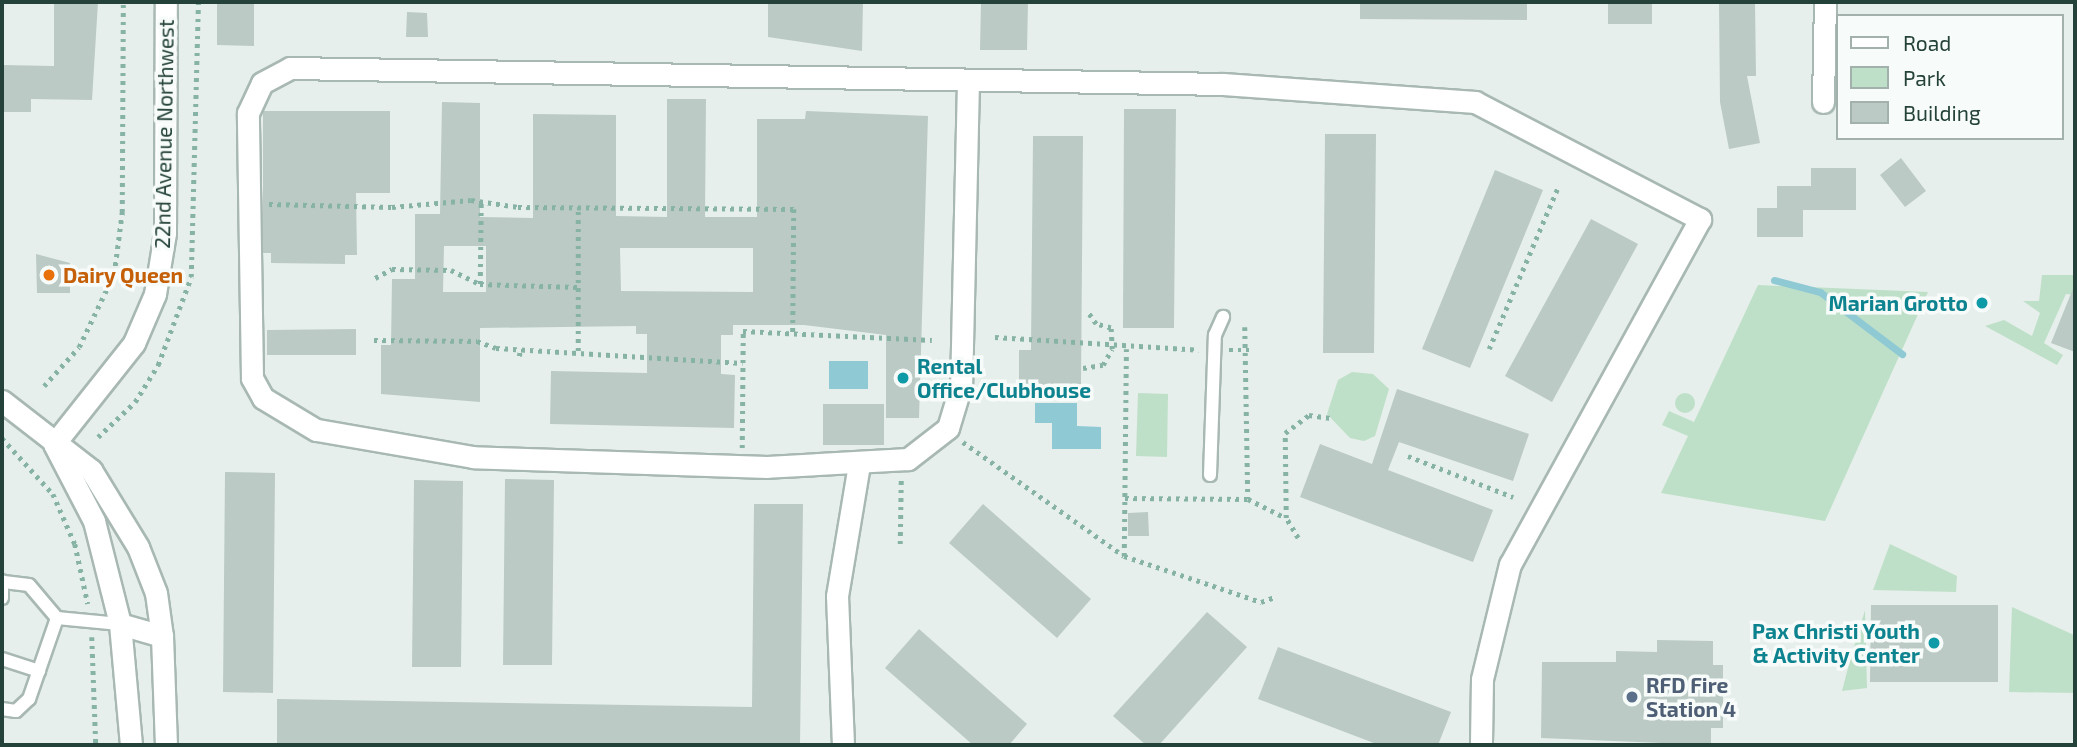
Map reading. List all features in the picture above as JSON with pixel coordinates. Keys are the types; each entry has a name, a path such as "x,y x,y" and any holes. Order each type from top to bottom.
{"street":[{"name":"22nd Avenue Northwest","path":"54,444 134,343 155,294 165,233 166,2"},
{"path":"1823,102 1825,2"},
{"path":"968,81 966,338 954,416 908,459 859,465 517,462 299,424 263,398 252,379 247,203 253,95 290,68 968,81 1446,96 1500,113 1700,219 1510,564 1482,679 1481,745"},
{"path":"2,401 54,444 91,470 124,518 149,571 162,636 166,745"},
{"path":"54,444 94,521 120,624 131,745"},
{"path":"843,745 837,596 859,465"},
{"path":"120,624 162,636"},
{"path":"117,745 125,677"}],"lane":[{"path":"1210,475 1214,350 1223,317"},
{"path":"2,598 3,582 29,585 57,618 120,624"},
{"path":"2,709 16,711 29,699 57,618"},
{"path":"2,660 39,671"}],"path":[{"path":"44,386 79,347 114,274 122,212 123,2"},
{"path":"1489,349 1559,185"},
{"path":"480,284 481,201"},
{"path":"247,203 392,207 481,201 578,207 794,209 793,332"},
{"path":"578,207 578,351"},
{"path":"375,278 392,269 451,270 480,284 578,287"},
{"path":"1083,368 1103,365 1112,349 1111,328 1096,324 1087,311"},
{"path":"1245,327 1249,350 1248,499"},
{"path":"754,453 742,453 743,331 932,340"},
{"path":"995,337 1080,338 1112,349 1249,350"},
{"path":"374,340 477,341 521,348 743,363"},
{"path":"519,356 521,348"},
{"path":"1124,556 1126,349"},
{"path":"1298,538 1286,518 1285,433 1309,415 1331,418"},
{"path":"2,438 53,494 75,544 90,621 96,745"},
{"path":"960,440 1124,556 1261,602 1275,597"},
{"path":"1408,456 1513,497"},
{"path":"900,544 901,479"},
{"path":"1125,498 1248,499 1286,518"}],"green space":[{"path":"2042,275 2075,275 2075,295 2066,294 2044,343 2063,355 2057,365 1985,326 2004,320 2032,336 2040,313 2023,301 2039,301"},
{"path":"1758,285 1928,292 1825,521 1661,493 1688,436 1662,425 1669,411 1694,422"},
{"path":"1352,372 1373,374 1389,389 1375,436 1364,441 1350,438 1327,414 1338,380"},
{"path":"1138,393 1168,394 1167,457 1136,456"},
{"path":"1681,393 1689,393 1695,403 1689,413 1681,413 1675,407 1675,399"},
{"path":"1890,544 1957,576 1956,592 1873,590"},
{"path":"2012,607 2074,635 2075,693 2009,692"},
{"path":"1865,610 1867,688 1842,691 1849,664"}],"water":[{"path":"829,361 868,361 868,389 829,389"},
{"path":"1035,403 1077,403 1077,426 1101,427 1101,449 1052,449 1052,423 1035,423"}],"building":[{"path":"54,2 98,2 92,100 31,99 31,112 2,112 2,65 54,66"},
{"path":"217,2 254,2 254,46 217,45"},
{"path":"768,2 863,2 862,51 768,37"},
{"path":"981,2 1028,2 1027,50 980,50"},
{"path":"1360,2 1527,2 1527,20 1360,19"},
{"path":"1608,2 1652,2 1652,24 1608,24"},
{"path":"1719,2 1755,2 1756,76 1747,76 1760,143 1729,149 1720,102"},
{"path":"407,12 427,13 428,37 406,37"},
{"path":"667,99 706,99 705,217 757,217 757,119 805,119 806,111 928,116 919,418 886,418 886,335 804,325 733,325 733,335 721,335 721,374 735,375 734,428 550,424 551,371 647,373 647,334 636,334 636,326 480,328 480,402 381,394 381,345 391,345 392,279 415,279 415,214 440,214 442,102 480,103 480,217 533,218 533,114 616,115 616,216 667,217","holes":["444,246 486,246 486,292 443,292","620,248 753,248 753,292 621,291"]},
{"path":"1124,109 1176,109 1174,328 1123,328"},
{"path":"263,111 390,111 390,193 356,193 357,255 345,255 345,264 271,263 271,253 263,253"},
{"path":"1325,134 1376,134 1374,353 1323,353"},
{"path":"1033,136 1083,136 1081,385 1019,386 1019,350 1031,350"},
{"path":"1901,158 1926,191 1905,207 1880,175"},
{"path":"1811,168 1856,168 1856,210 1803,210 1803,237 1757,237 1757,208 1777,208 1777,186 1811,186"},
{"path":"1495,170 1543,190 1470,368 1422,349"},
{"path":"1591,219 1638,244 1552,402 1505,376"},
{"name":"Dairy Queen","path":"36,254 70,263 70,293 37,293"},
{"path":"2075,286 2075,352 2051,343"},
{"path":"356,329 356,355 267,355 267,330"},
{"path":"1397,389 1529,434 1513,481 1399,442 1388,470 1493,510 1473,562 1300,497 1320,444 1372,464"},
{"path":"823,404 884,404 884,445 823,445"},
{"path":"225,472 275,473 273,693 223,692"},
{"path":"505,479 554,480 552,665 503,665"},
{"path":"414,480 463,481 461,667 412,667"},
{"path":"754,504 803,504 800,745 277,745 277,699 752,707"},
{"path":"983,504 1091,599 1057,638 949,543"},
{"path":"1148,512 1149,536 1128,536 1128,513"},
{"name":"Pax Christi Youth & Activity Center","path":"1871,605 1998,605 1998,682 1870,682"},
{"path":"1207,612 1247,647 1159,745 1146,745 1113,716"},
{"path":"919,629 1027,724 1009,745 973,745 885,668"},
{"name":"RFD Fire Station 4","path":"1657,640 1713,641 1713,665 1723,665 1723,728 1711,728 1711,745 1541,738 1542,662 1616,662 1616,651 1657,652"},
{"path":"1278,647 1451,712 1438,745 1379,745 1258,699"}],"waterway":[{"path":"1774,280 1820,292 1902,354"}],"place":[{"name":"Dairy Queen","path":"49,275"},
{"name":"Marian Grotto","path":"1982,303"},
{"name":"Rental Office/Clubhouse","path":"903,378"},
{"name":"Pax Christi Youth & Activity Center","path":"1934,643"},
{"name":"RFD Fire Station 4","path":"1632,697"}]}
